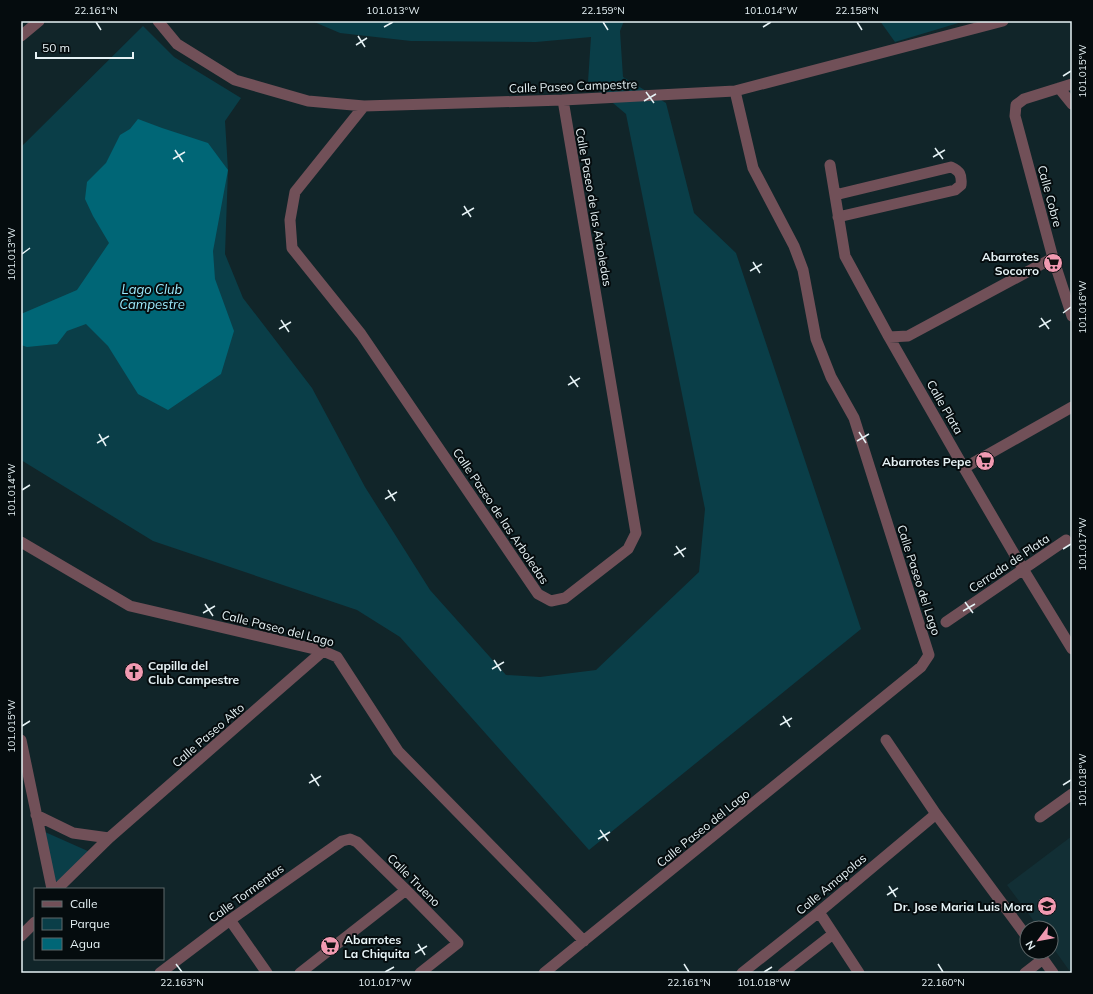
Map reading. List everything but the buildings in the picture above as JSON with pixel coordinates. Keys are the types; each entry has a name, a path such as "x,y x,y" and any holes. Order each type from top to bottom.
{"street":[{"path":"21,36 39,21"},
{"name":"Calle Paseo Campestre","path":"158,21 177,44 235,80 308,100 364,106 563,100 736,92 1003,21"},
{"path":"1072,84 1059,88 1072,104"},
{"name":"Calle Cobre","path":"1059,88 1024,99 1016,106 1015,116 1053,258 1072,316"},
{"name":"Calle Paseo del Lago","path":"544,973 921,667 929,655 854,418 831,377 816,339 804,270 794,246 753,168 736,92"},
{"name":"Calle Paseo de las Arboledas","path":"364,106 295,192 290,220 292,248 361,334 538,594 551,600 565,598 628,549 636,533 563,100"},
{"name":"Calle Plata","path":"830,165 845,256 889,337 964,468 1072,649"},
{"path":"835,196 951,167 958,171 962,177 961,185 955,190 838,217"},
{"path":"889,337 908,336 1053,258"},
{"path":"904,362 904,349 908,336"},
{"path":"964,468 1072,407"},
{"name":"Cerrada de Plata","path":"946,622 1066,540"},
{"name":"Calle Paseo del Lago","path":"21,542 130,606 323,651 337,657 398,751 584,941"},
{"name":"Calle Paseo Alto","path":"58,888 109,838 323,651"},
{"path":"21,740 52,888"},
{"path":"886,740 936,814 1019,926"},
{"path":"1040,817 1072,794"},
{"name":"Calle Amapolas","path":"742,973 819,912 936,814"},
{"path":"36,815 73,833 109,838"},
{"name":"Calle Trueno","path":"350,839 357,842 458,943 420,973"},
{"name":"Calle Tormentas","path":"160,973 230,920 342,841 350,839"},
{"path":"300,973 406,890"},
{"path":"819,912 859,973"},
{"path":"230,920 267,973"},
{"path":"21,936 34,923"},
{"path":"782,973 833,934"},
{"path":"1025,973 1037,960"},
{"path":"1044,960 1054,973"}],"shaded area":[{"name":"Dr. Jose Maria Luis Mora","path":"1072,836 1072,973 1059,956 1059,920 1033,920 1007,885"}],"green space":[{"path":"312,21 624,21 620,31 623,77 666,103 694,213 736,253 861,629 589,850 400,637 357,610 153,541 21,460 21,147 143,26 174,57 241,98 225,121 228,170 225,254 243,298 312,388 365,487 430,590 506,675 540,677 596,670 699,572 705,509 626,114 588,82 591,37 536,42 411,41 340,33"},
{"path":"880,21 965,21 895,42"},
{"path":"45,832 90,852 59,881 52,882"}],"water":[{"name":"Lago Club Campestre","path":"138,119 208,143 228,170 213,251 215,279 234,331 221,374 168,410 138,394 108,346 86,324 67,331 57,344 27,347 21,345 21,314 77,290 109,243 85,199 87,182 106,163 120,135 130,129"}],"place":[{"name":"Abarrotes Socorro","path":"1053,263"},
{"name":"Abarrotes Pepe","path":"985,461"},
{"name":"Capilla del Club Campestre","path":"134,672"},
{"name":"Dr. Jose Maria Luis Mora","path":"1047,906"},
{"name":"Abarrotes La Chiquita","path":"330,946"}]}
